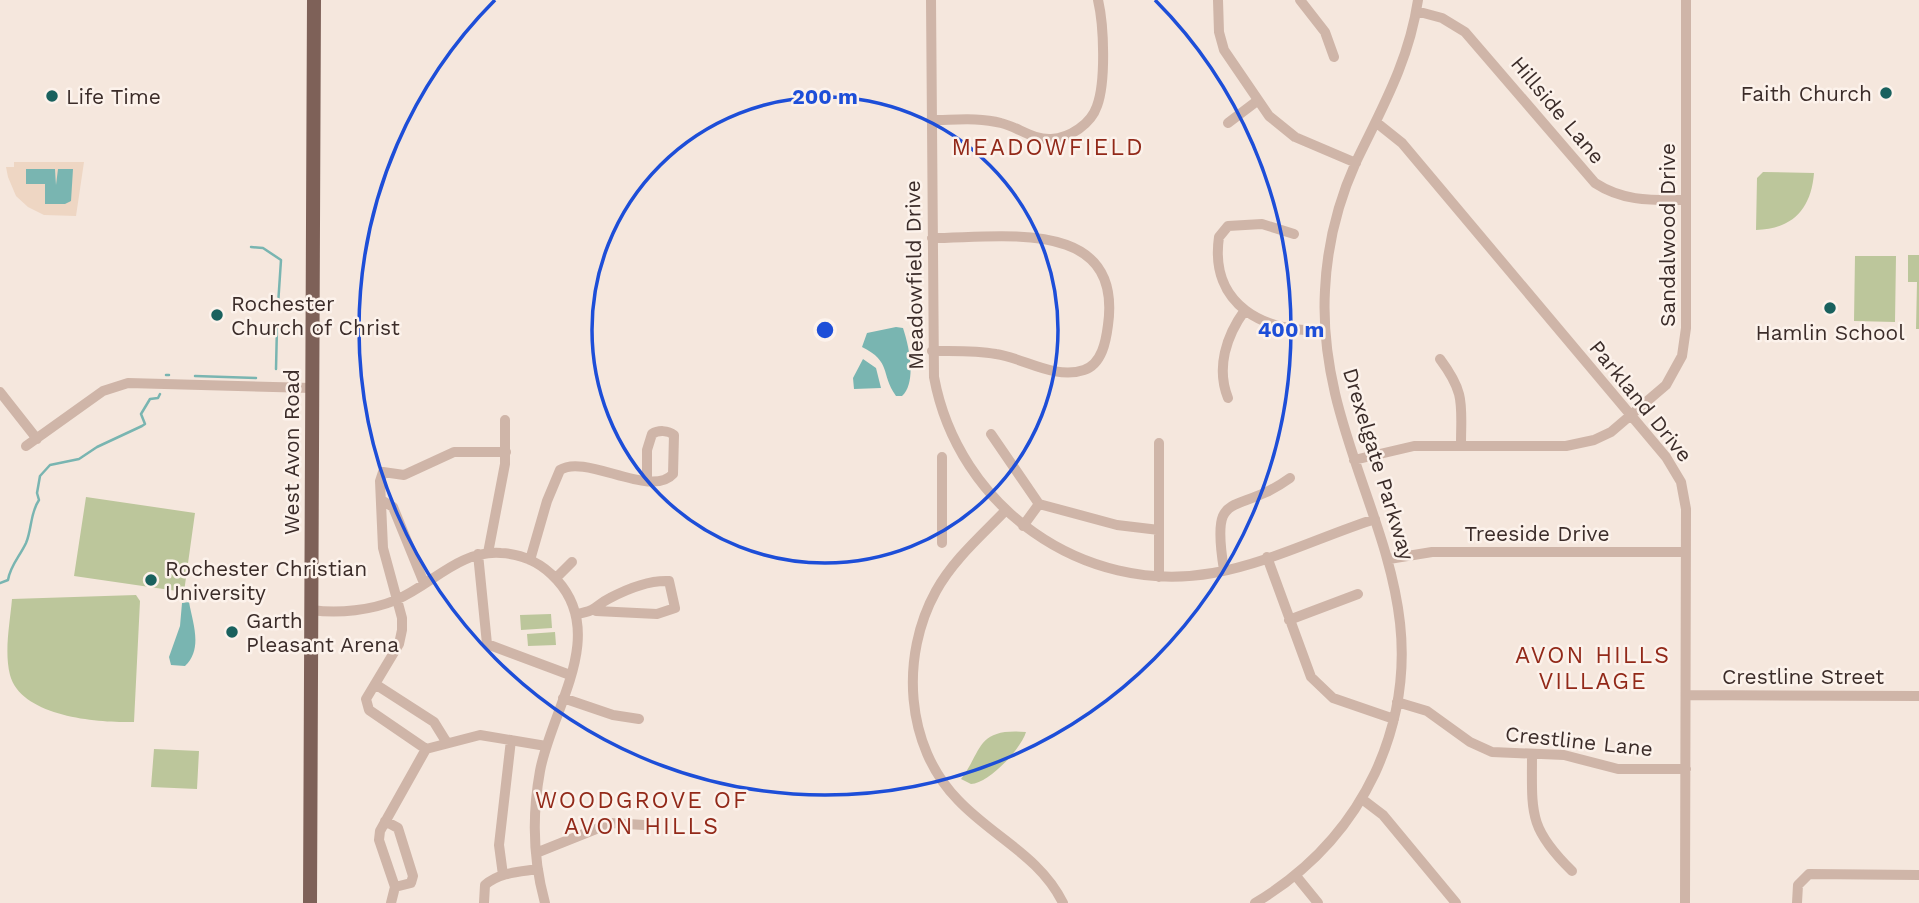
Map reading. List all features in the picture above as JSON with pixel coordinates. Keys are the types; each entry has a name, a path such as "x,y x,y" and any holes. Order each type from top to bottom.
{"main road":[{"name":"West Avon Road","path":"310,903 314,0"}],"street":[{"name":"Meadowfield Drive","path":"931,0 932,351 939,399 959,449 984,488 1005,511 1052,545 1093,564 1132,574 1159,577 1224,570 1376,519"},
{"path":"931,120 999,122 1046,139 1065,136 1080,127 1094,112 1099,98 1102,29 1098,0"},
{"path":"1218,0 1219,32 1224,50 1257,101 1287,132 1356,163"},
{"path":"1300,0 1325,32 1334,57"},
{"name":"Sandalwood Drive","path":"1354,460 1405,447 1584,444 1603,436 1666,385 1682,356 1686,328 1686,0"},
{"name":"Hillside Lane","path":"1417,5 1465,32 1595,183 1612,193 1634,199 1686,200"},
{"name":"Drexelgate Parkway","path":"1255,903 1296,876 1336,834 1362,799 1381,758 1394,719 1402,672 1402,626 1389,559 1332,387 1324,330 1330,249 1356,163 1402,67 1417,5"},
{"path":"1228,123 1257,101"},
{"name":"Parkland Drive","path":"1377,123 1402,143 1666,457 1681,482 1686,509 1685,903"},
{"path":"1294,234 1274,226 1240,223 1228,226 1219,237 1219,262 1225,284 1245,310 1281,329 1324,330"},
{"path":"932,238 1043,238 1064,242 1095,264 1105,283 1110,309 1101,354 1091,367 1080,371 1038,368 995,353 932,351"},
{"path":"1228,398 1222,383 1221,367 1233,331 1245,310"},
{"path":"1440,359 1457,382 1460,391 1461,446"},
{"path":"26,446 103,391 128,383 312,388"},
{"path":"0,392 37,439"},
{"path":"505,420 506,452 483,554 487,644 570,675"},
{"path":"530,560 547,501 560,470 573,465 647,480 665,480 673,474 674,435 671,433 661,431 652,434 647,450 647,480"},
{"path":"991,434 1040,504 1117,525 1159,530"},
{"path":"1159,443 1159,577"},
{"path":"424,583 393,507 383,500 379,490 383,472 404,475 454,452 506,452"},
{"path":"942,457 942,544"},
{"path":"1224,570 1219,529 1221,515 1227,508 1270,492 1290,478"},
{"path":"383,500 379,512 383,548 402,618 399,644 366,699 369,710 426,749"},
{"path":"1023,526 1040,504"},
{"path":"1005,511 960,558 943,580 927,609 915,650 915,708 930,759 950,791 989,828 1038,867 1063,903"},
{"name":"Treeside Drive","path":"1389,559 1432,552 1686,552"},
{"path":"312,610 371,607 396,600 458,561 483,554 513,554 530,560 555,578 577,614 578,646 546,746 537,789 536,853 545,903"},
{"path":"1267,557 1305,665 1322,689 1347,705 1394,719"},
{"path":"555,578 572,562"},
{"path":"577,614 596,611 657,614 675,608 669,580 656,580 608,598 596,611"},
{"path":"1289,620 1358,594"},
{"path":"375,684 434,722 447,743"},
{"name":"Crestline Street","path":"1686,695 1919,696"},
{"path":"563,698 613,715 639,719"},
{"name":"Crestline Lane","path":"1397,702 1427,710 1484,749 1503,754 1570,756 1618,769 1686,769"},
{"path":"391,903 394,887 379,840 385,821 426,749 480,735 546,746"},
{"path":"503,875 499,845 512,740"},
{"path":"1532,754 1535,821 1546,845 1572,871"},
{"path":"1362,799 1383,815 1456,903"},
{"path":"385,821 398,828 413,876 411,883 394,887"},
{"path":"536,853 611,823 644,825"},
{"path":"484,903 485,885 503,875 538,869"},
{"path":"1797,903 1798,885 1809,874 1919,875"},
{"path":"1296,876 1318,903"}],"green space":[{"path":"1763,172 1814,173 1809,197 1797,215 1780,226 1756,230 1757,178"},
{"path":"1908,255 1919,255 1919,329 1916,329 1917,282 1908,282"},
{"path":"1855,256 1896,256 1895,322 1854,321"},
{"path":"86,497 195,513 184,592 74,576"},
{"path":"136,595 140,601 134,722 101,721 63,715 29,700 17,689 10,675 8,656 12,599"},
{"path":"551,614 552,628 521,630 520,615"},
{"path":"555,632 556,645 528,646 527,634"},
{"path":"1010,732 1026,732 1011,756 995,772 971,784 961,779 989,737"},
{"path":"154,749 199,751 197,789 151,787"}],"shaded area":[{"path":"14,162 84,162 76,216 44,215 28,207 16,196 8,177 6,167 14,167","holes":["55,169 56,185 67,203 46,204 45,184"]}],"water":[{"path":"26,169 55,169 56,185 58,169 73,169 71,201 65,204 45,204 45,184 26,184"},
{"path":"903,328 910,364 907,390 902,396 896,396 878,358 862,347 867,333"},
{"path":"863,359 876,368 881,388 854,389 853,378"},
{"path":"189,602 195,636 194,652 185,666 171,665 169,657 180,626 182,603"}],"waterway":[{"path":"251,247 263,248 281,260 278,305"},
{"path":"276,369 277,326"},
{"path":"195,376 256,378"},
{"path":"0,583 8,580 26,543 39,500 37,493 40,476 50,465 79,459 97,447 145,424 141,414 150,399 158,398 160,394"}],"place":[{"name":"Faith Church","path":"1886,93"},
{"name":"Life Time","path":"52,96"},
{"name":"Hamlin School","path":"1830,308"},
{"name":"Rochester Church of Christ","path":"217,315"},
{"name":"Rochester Christian University","path":"151,580"},
{"name":"Garth Pleasant Arena","path":"232,632"}],"district":[{"name":"MEADOWFIELD","path":"1048,147"},
{"name":"AVON HILLS VILLAGE","path":"1593,668"},
{"name":"WOODGROVE OF AVON HILLS","path":"642,813"}]}
